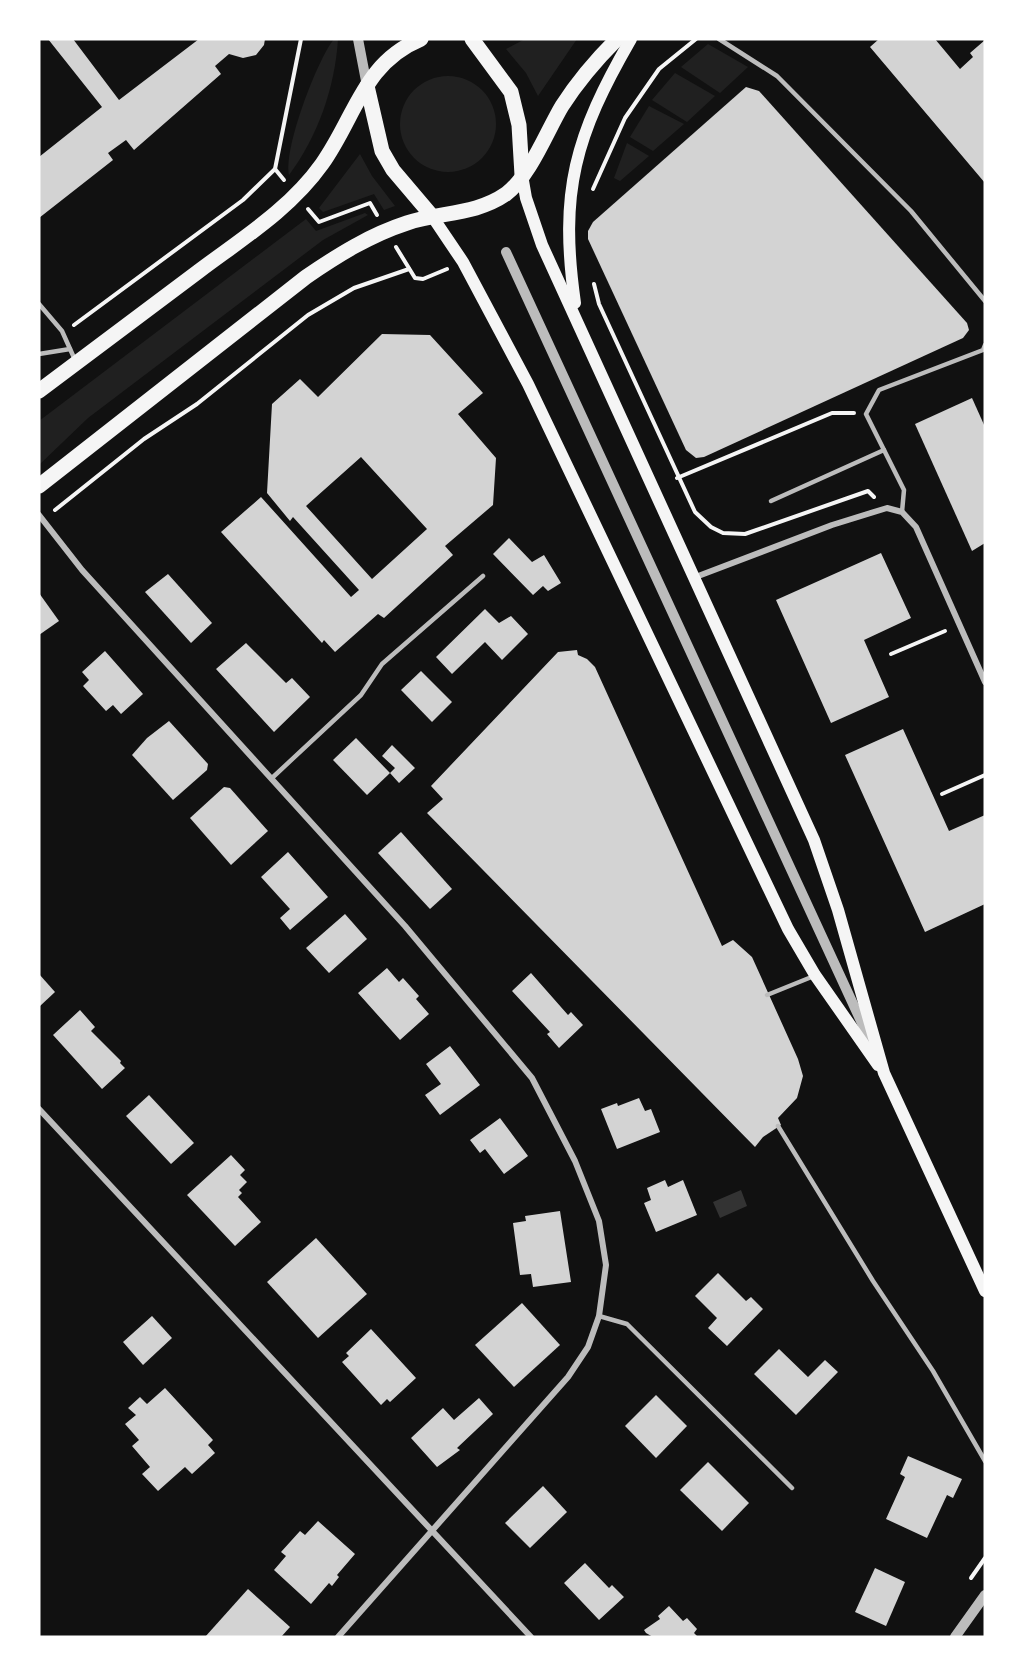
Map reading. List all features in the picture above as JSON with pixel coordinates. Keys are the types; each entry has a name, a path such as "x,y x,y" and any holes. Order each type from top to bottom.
{"main road":[{"path":"39,391 73,356 245,238 297,195 334,146 381,63 404,46 421,39"},
{"path":"472,39 511,92 519,125 522,176 535,227 814,840 838,910 884,1073 985,1291"},
{"path":"39,486 306,276 374,236 432,216 479,209 509,192 522,176 577,83 617,39"},
{"path":"576,316 567,234 572,176 580,145 596,106 630,39"},
{"path":"367,86 382,151 393,170 432,216 468,271 528,384 783,919 815,975 884,1073"}],"street":[{"path":"357,39 367,86"},
{"path":"506,252 884,1073"},
{"path":"693,578 832,525 887,508 902,512 916,526 985,682"},
{"path":"41,518 82,570 405,926 532,1078 575,1161 599,1221 606,1266 599,1316 588,1347 568,1377 338,1637"},
{"path":"39,1108 531,1637"},
{"path":"955,1637 985,1595"}],"lane":[{"path":"719,39 777,76 911,211 985,301"},
{"path":"39,304 62,331 73,356 39,354"},
{"path":"902,512 904,490 866,414 879,390 983,350 985,345"},
{"path":"771,501 884,450"},
{"path":"272,778 361,695 381,664 483,576"},
{"path":"767,995 815,975"},
{"path":"778,1126 873,1281 933,1371 985,1461"},
{"path":"599,1316 627,1324 792,1488"}],"path":[{"path":"62,331 243,200 275,169 302,39"},
{"path":"590,194 625,118 659,69 696,39"},
{"path":"275,169 285,180"},
{"path":"312,213 319,222 370,203 376,212"},
{"path":"403,259 415,278 423,279 444,270"},
{"path":"41,518 144,439 197,404 308,315 354,288 409,269"},
{"path":"594,282 599,304 677,478 694,512 711,527 734,535 770,527 868,492 887,508"},
{"path":"677,478 832,413 866,414"},
{"path":"891,654 945,631"},
{"path":"942,794 985,775"},
{"path":"971,1578 985,1558"}],"shaded area":[{"path":"334,39 338,39 329,93 308,144 289,175 291,146 296,126 319,65"},
{"path":"525,39 577,39 538,96 526,73 506,49"},
{"path":"708,44 748,67 720,93 681,67"},
{"path":"675,73 715,96 687,122 652,100"},
{"path":"448,76 466,79 482,90 493,106 496,124 493,142 482,158 466,169 448,172 430,169 414,158 403,142 400,124 403,106 414,90 430,79"},
{"path":"649,106 684,124 653,151 630,137"},
{"path":"627,143 649,156 620,181 614,178"},
{"path":"360,154 372,176 395,206 384,210 374,194 323,212 319,208"},
{"path":"365,213 368,215 323,240 88,418 39,465 39,421 306,219 316,231"},
{"path":"741,1190 747,1206 720,1218 713,1202"}],"building":[{"path":"48,39 73,39 119,100 199,39 265,39 264,45 256,55 243,58 229,54 215,66 221,74 134,150 126,140 108,153 113,160 39,218 39,157 102,107"},
{"path":"879,39 935,39 960,69 973,57 970,53 985,40 985,183 870,47"},
{"path":"746,87 759,91 967,323 969,330 963,338 704,457 696,458 686,450 588,239 588,231 593,222"},
{"path":"382,334 430,335 483,393 458,414 496,458 493,505 445,546 453,555 384,618 378,614 335,652 324,640 322,643 221,532 261,497 351,597 359,590 293,517 290,521 267,493 272,404 300,379 318,397","holes":["361,457 427,529 372,579 306,506"]},
{"path":"972,398 985,427 985,543 972,551 915,424"},
{"path":"509,538 532,562 544,555 561,583 548,591 543,586 533,595 493,554"},
{"path":"881,553 911,618 864,640 889,697 831,723 776,600"},
{"path":"168,574 212,623 191,643 145,592"},
{"path":"39,593 59,621 39,635"},
{"path":"485,609 499,623 511,616 528,634 502,660 485,642 452,674 436,657"},
{"path":"246,643 286,683 292,678 310,697 274,732 216,669"},
{"path":"577,650 578,655 587,659 595,667 722,946 733,940 752,957 798,1059 803,1076 797,1098 778,1118 781,1125 763,1137 755,1147 427,813 443,799 431,786 558,652"},
{"path":"105,651 143,694 121,714 113,705 106,711 83,686 89,680 82,672"},
{"path":"421,671 452,702 432,722 401,690"},
{"path":"169,721 208,764 207,770 173,800 132,755 147,738"},
{"path":"903,729 949,831 985,815 985,904 925,932 845,755"},
{"path":"356,738 390,773 367,795 333,760"},
{"path":"392,745 415,768 399,783 390,773 395,768 382,756"},
{"path":"224,787 230,788 268,831 231,865 190,818"},
{"path":"401,832 452,889 430,909 378,853"},
{"path":"288,852 328,897 290,930 280,918 290,909 261,877"},
{"path":"345,914 367,939 329,973 306,948"},
{"path":"387,968 399,982 403,978 419,996 416,999 429,1014 400,1040 358,993"},
{"path":"531,973 568,1015 571,1012 583,1025 559,1048 547,1034 550,1032 512,991"},
{"path":"39,974 55,992 39,1007"},
{"path":"80,1010 95,1027 91,1031 125,1068 102,1089 53,1035"},
{"path":"450,1046 480,1085 440,1115 425,1095 441,1084 426,1064"},
{"path":"149,1095 194,1143 171,1164 126,1116"},
{"path":"639,1098 645,1111 651,1109 660,1132 617,1149 601,1109 617,1103 618,1106"},
{"path":"500,1118 528,1156 504,1174 485,1149 480,1153 470,1140"},
{"path":"231,1155 245,1170 240,1175 247,1182 239,1190 242,1193 238,1197 261,1222 235,1246 187,1195"},
{"path":"665,1180 668,1187 683,1180 697,1215 656,1232 644,1203 651,1200 647,1188"},
{"path":"560,1211 571,1282 533,1287 531,1274 520,1275 513,1223 526,1221 525,1216"},
{"path":"316,1238 367,1294 318,1338 267,1282"},
{"path":"718,1273 746,1301 751,1297 763,1309 727,1346 708,1328 717,1318 695,1296"},
{"path":"522,1303 560,1345 514,1387 475,1345"},
{"path":"152,1316 172,1338 143,1365 123,1342"},
{"path":"371,1329 416,1378 390,1402 387,1399 381,1405 342,1362 349,1356 346,1353"},
{"path":"779,1349 808,1377 825,1360 838,1372 796,1415 754,1374"},
{"path":"165,1388 213,1440 208,1445 215,1453 192,1474 185,1467 158,1491 142,1474 150,1467 132,1446 139,1440 125,1424 136,1415 128,1408 140,1397 147,1404"},
{"path":"656,1395 687,1426 656,1458 625,1426"},
{"path":"479,1398 493,1414 457,1448 460,1450 437,1467 411,1438 443,1408 454,1420"},
{"path":"908,1456 962,1479 953,1498 947,1495 927,1538 886,1519 905,1477 900,1474"},
{"path":"708,1462 749,1503 722,1531 680,1490"},
{"path":"543,1486 567,1512 530,1548 505,1523"},
{"path":"318,1521 355,1554 337,1575 339,1577 332,1586 329,1583 311,1604 274,1570 286,1556 281,1552 300,1531 305,1535"},
{"path":"585,1563 609,1588 612,1585 624,1597 599,1620 564,1583"},
{"path":"875,1568 905,1582 886,1626 855,1612"},
{"path":"248,1589 290,1627 281,1637 205,1637"},
{"path":"669,1606 683,1621 687,1618 697,1629 694,1633 698,1637 653,1637 646,1633 644,1630 660,1619 658,1616"}]}
